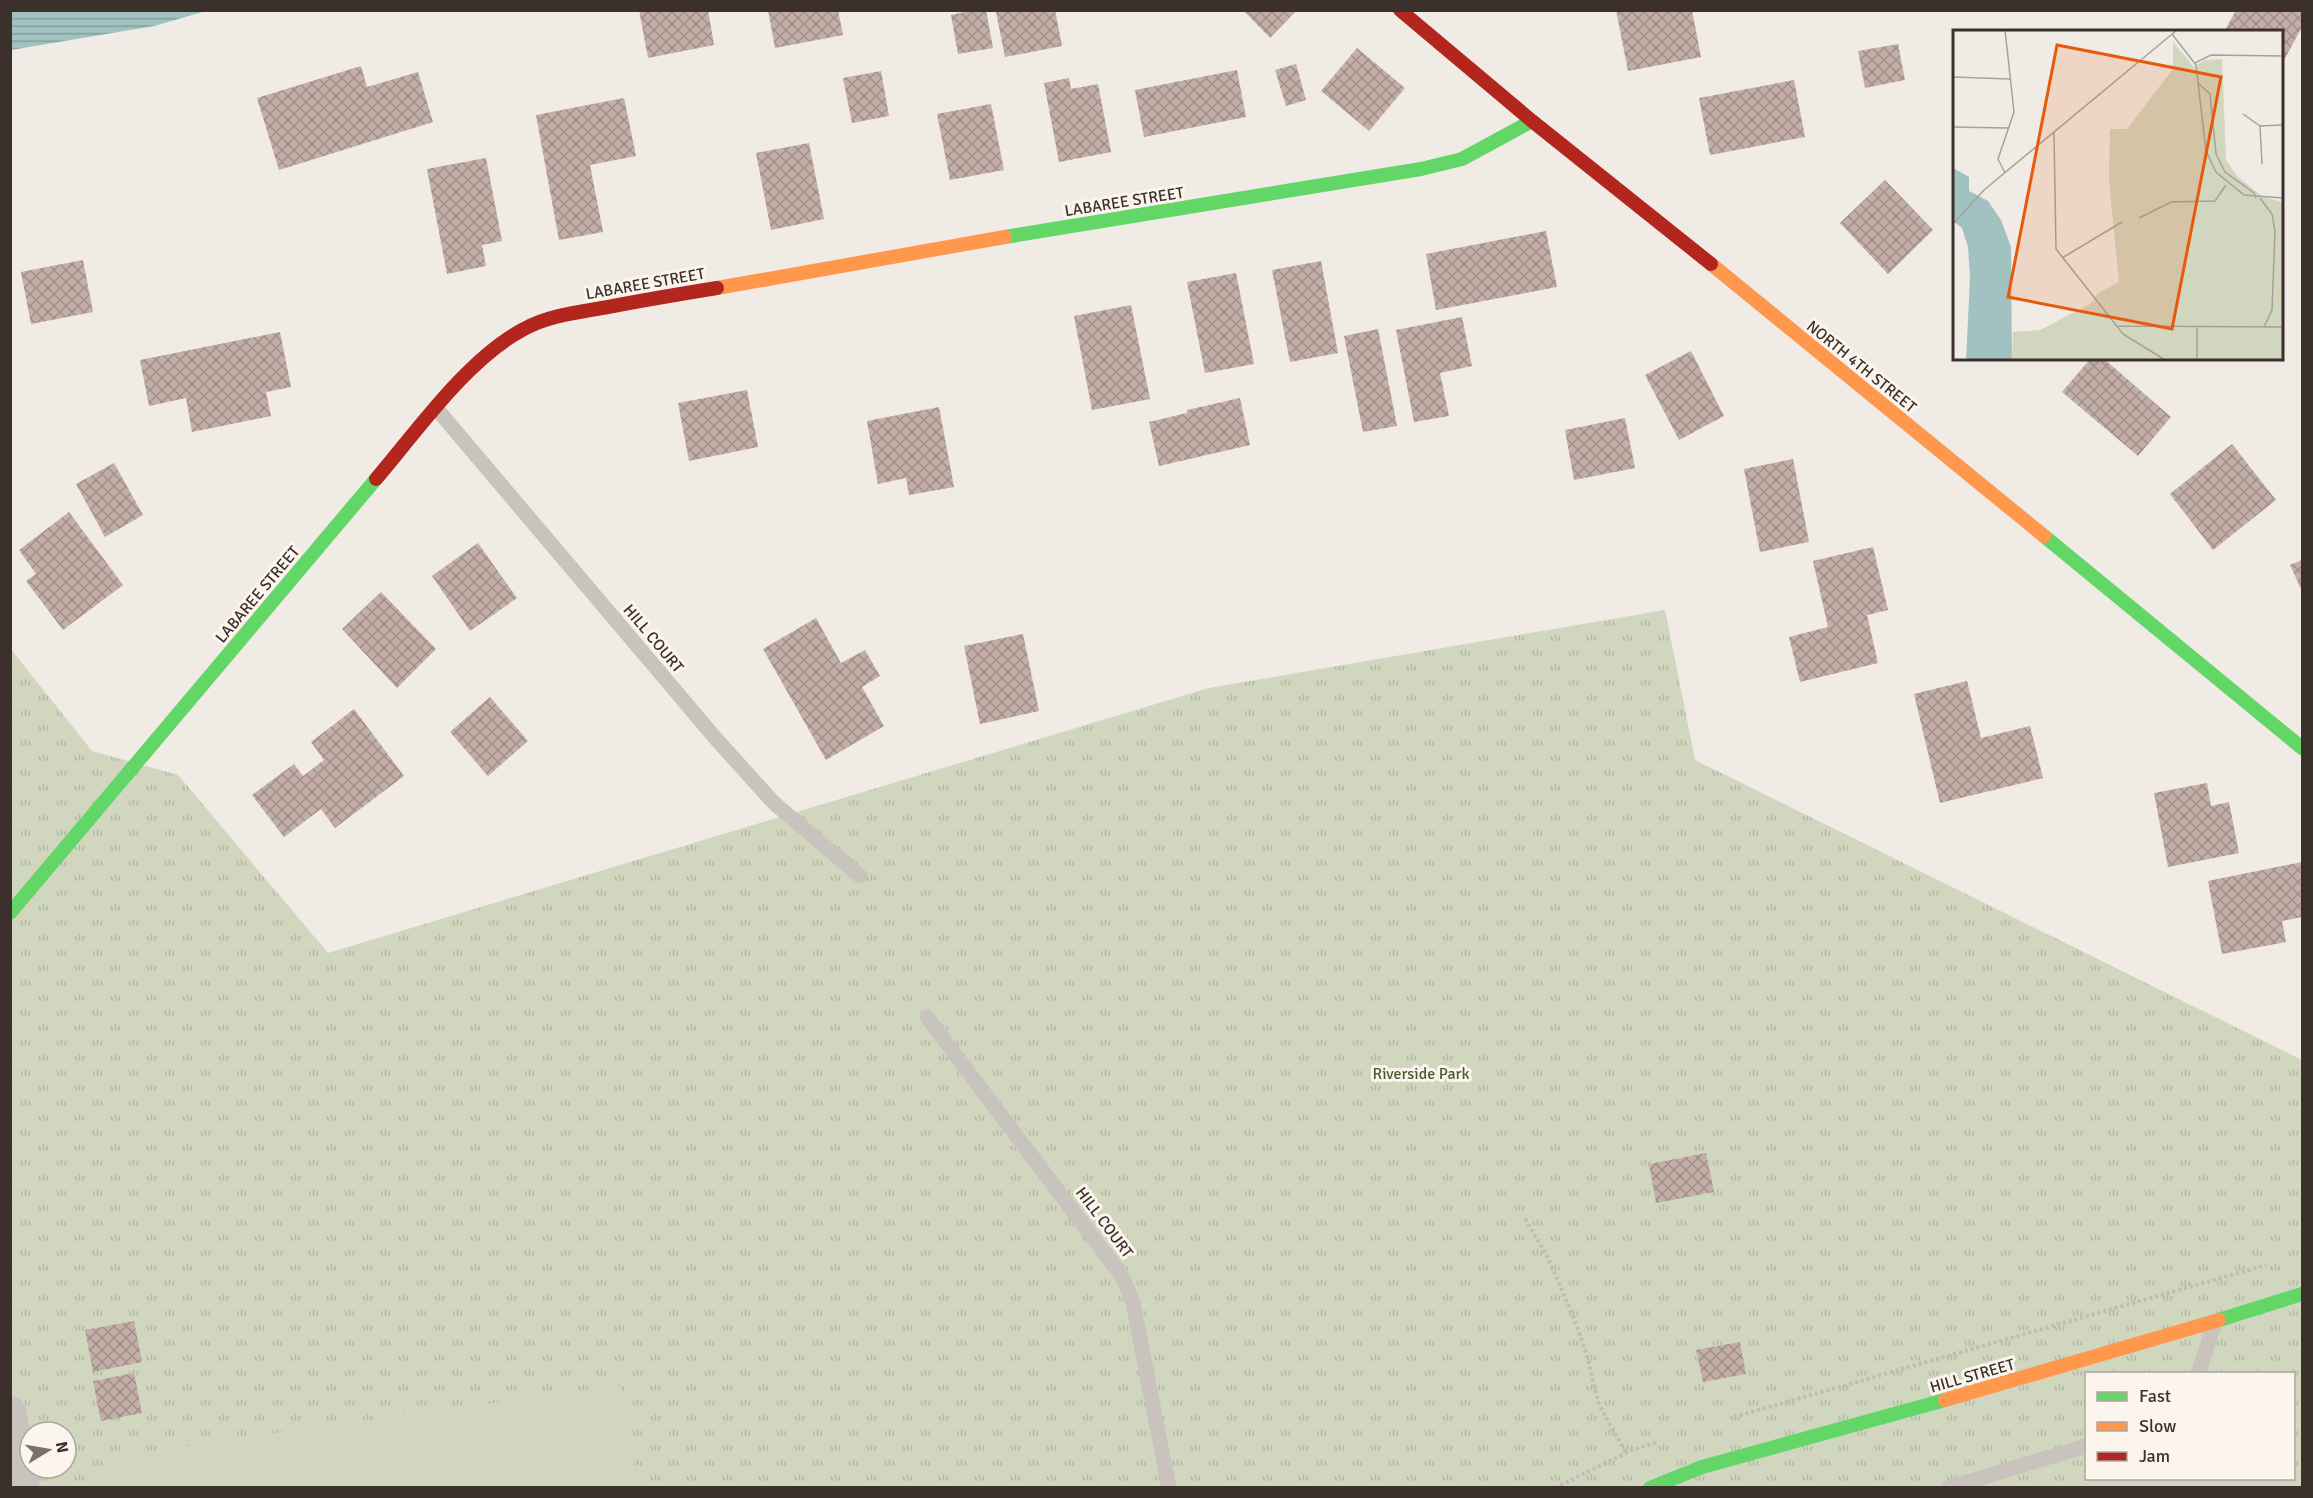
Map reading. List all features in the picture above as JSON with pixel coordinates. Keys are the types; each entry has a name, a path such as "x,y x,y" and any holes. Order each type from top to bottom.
{"street":[{"name":"NORTH 4TH STREET","path":"1400,10 1532,121 1763,306 2302,748"},
{"name":"LABAREE STREET","path":"10,913 436,408 479,363 508,339 538,323 591,310 1003,237 1421,169 1461,159 1532,121"},
{"name":"HILL STREET","path":"1650,1488 1702,1467 1880,1419 2215,1322 2302,1294"},
{"path":"10,1412 24,1488"}],"lane":[{"name":"HILL COURT","path":"436,408 717,740 774,803 860,876"},
{"name":"HILL COURT","path":"927,1017 1122,1276 1133,1303 1169,1488"},
{"path":"2199,1372 2215,1322"},
{"path":"1948,1488 2085,1446"}],"path":[{"path":"1525,1219 1547,1256 1572,1313 1587,1354 1599,1405 1626,1453"},
{"path":"1730,1418 2268,1264"},
{"path":"1555,1488 1626,1453 1664,1440"}],"green space":[{"name":"Riverside Park","path":"1665,610 1695,760 2302,1060 2302,1487 11,1487 10,648 92,751 178,775 328,953 1209,688"},
{"path":"621,1385 634,1460 635,1487 94,1487 109,1457"}],"water":[{"path":"11,10 206,11 154,26 11,50"}],"building":[{"path":"639,10 708,10 714,45 648,58"},
{"path":"768,10 838,10 843,35 775,48"},
{"path":"986,10 993,48 958,54 951,15"},
{"path":"1055,10 1062,46 1005,57 996,12"},
{"path":"1243,10 1297,10 1270,38"},
{"path":"1616,10 1692,10 1701,57 1628,71"},
{"path":"2236,10 2302,10 2302,27 2283,62 2283,30 2225,30"},
{"path":"1898,44 1905,80 1865,88 1858,51"},
{"path":"1357,48 1405,88 1369,131 1321,91"},
{"path":"1296,64 1306,100 1286,106 1275,70"},
{"path":"361,66 367,87 418,72 433,122 279,170 257,98"},
{"path":"1237,70 1246,117 1144,137 1135,90"},
{"path":"881,71 889,116 852,123 843,78"},
{"path":"1069,78 1071,89 1098,84 1111,152 1059,162 1044,83"},
{"path":"1794,80 1805,137 1710,155 1699,98"},
{"path":"624,98 636,156 590,165 603,232 559,240 536,115"},
{"path":"991,104 1004,170 950,180 937,114"},
{"path":"809,143 824,219 771,230 756,153"},
{"path":"486,158 502,241 482,245 486,266 447,274 427,169"},
{"path":"1885,180 1933,230 1888,274 1840,223"},
{"path":"1546,231 1557,287 1436,310 1426,254"},
{"path":"83,260 93,312 31,324 21,272"},
{"path":"1321,261 1338,353 1290,362 1272,270"},
{"path":"1236,273 1254,364 1205,373 1187,282"},
{"path":"1131,305 1150,399 1092,410 1074,316"},
{"path":"1462,317 1472,366 1440,373 1449,416 1414,422 1396,330"},
{"path":"1378,329 1397,426 1363,432 1344,336"},
{"path":"280,332 291,387 266,392 271,416 192,432 186,398 149,406 140,360"},
{"path":"1691,351 1724,416 1679,440 1645,375"},
{"path":"2089,360 2105,360 2171,417 2138,456 2062,392"},
{"path":"747,390 758,447 689,461 678,403"},
{"path":"1240,398 1250,445 1159,466 1149,422 1187,413 1187,410"},
{"path":"939,407 954,487 909,495 906,478 878,484 867,421"},
{"path":"1625,418 1635,468 1574,480 1565,430"},
{"path":"2232,444 2276,500 2213,550 2170,494"},
{"path":"1793,459 1809,542 1760,552 1744,469"},
{"path":"114,463 143,515 105,537 76,484"},
{"path":"69,512 123,585 63,630 26,581 36,574 19,550"},
{"path":"478,543 517,598 470,631 432,576"},
{"path":"1873,547 1888,610 1867,615 1878,663 1800,682 1789,637 1828,627 1813,561"},
{"path":"2302,560 2302,591 2290,565"},
{"path":"381,592 436,649 397,688 342,629"},
{"path":"816,618 841,663 865,650 880,676 862,687 884,726 826,760 763,649"},
{"path":"1023,634 1039,711 980,724 964,646"},
{"path":"1967,681 1981,738 2030,726 2043,778 1940,803 1914,694"},
{"path":"490,697 528,741 488,776 450,732"},
{"path":"354,709 404,776 335,828 321,809 284,837 252,795 294,764 303,776 324,760 311,742"},
{"path":"2207,783 2211,806 2229,802 2239,853 2168,867 2154,793"},
{"path":"2302,862 2302,917 2282,921 2286,942 2222,954 2208,881"},
{"path":"1706,1153 1714,1192 1656,1203 1649,1164"},
{"path":"134,1321 142,1362 93,1372 85,1330"},
{"path":"1740,1342 1746,1374 1703,1382 1696,1350"},
{"path":"134,1373 142,1413 101,1421 93,1381"}],"traffic: fast":[{"path":"1005,237 1421,169 1462,159 1532,121"},
{"path":"10,913 376,479"},
{"path":"2044,536 2302,748"},
{"path":"2219,1320 2302,1294"},
{"path":"1650,1488 1702,1467 1945,1400"}],"traffic: slow":[{"path":"717,288 1005,237"},
{"path":"1711,264 2044,536"},
{"path":"1945,1400 2219,1320"}],"traffic: jam":[{"path":"1400,10 1532,121 1711,264"},
{"path":"376,479 463,377 503,342 524,329 544,320 565,315 717,288"}]}
